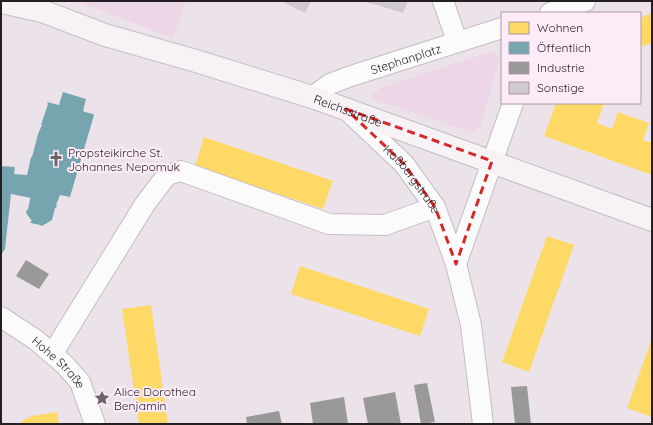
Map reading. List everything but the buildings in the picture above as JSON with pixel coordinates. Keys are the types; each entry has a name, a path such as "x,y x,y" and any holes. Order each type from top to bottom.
{"main road":[{"name":"Reichsstraße","path":"1,2 34,6 105,35 196,61 312,97 652,220"}],"street":[{"path":"443,1 457,42"},
{"path":"546,12 550,1"},
{"path":"553,12 585,1"},
{"name":"Stephanplatz","path":"312,97 330,84 351,76 501,28"},
{"path":"456,264 513,104"},
{"name":"Kaßbergstraße","path":"346,109 404,164 435,207 456,264 470,325 483,424"},
{"path":"53,353 145,204 167,175 181,171 328,224 385,225 435,207"},
{"name":"Hohe Straße","path":"1,317 53,353 80,382 95,424"}],"highlighted area":[{"path":"346,109 492,161 456,264 435,207 404,164"}],"shaded area":[{"path":"76,1 186,1 173,38"},
{"path":"490,52 497,55 499,62 481,124 476,130 471,132 374,99 372,96 372,94 380,88"}],"place":[{"name":"Propsteikirche St. Johannes Nepomuk","path":"56,159"},
{"name":"Alice Dorothea Benjamin","path":"102,398"}]}
